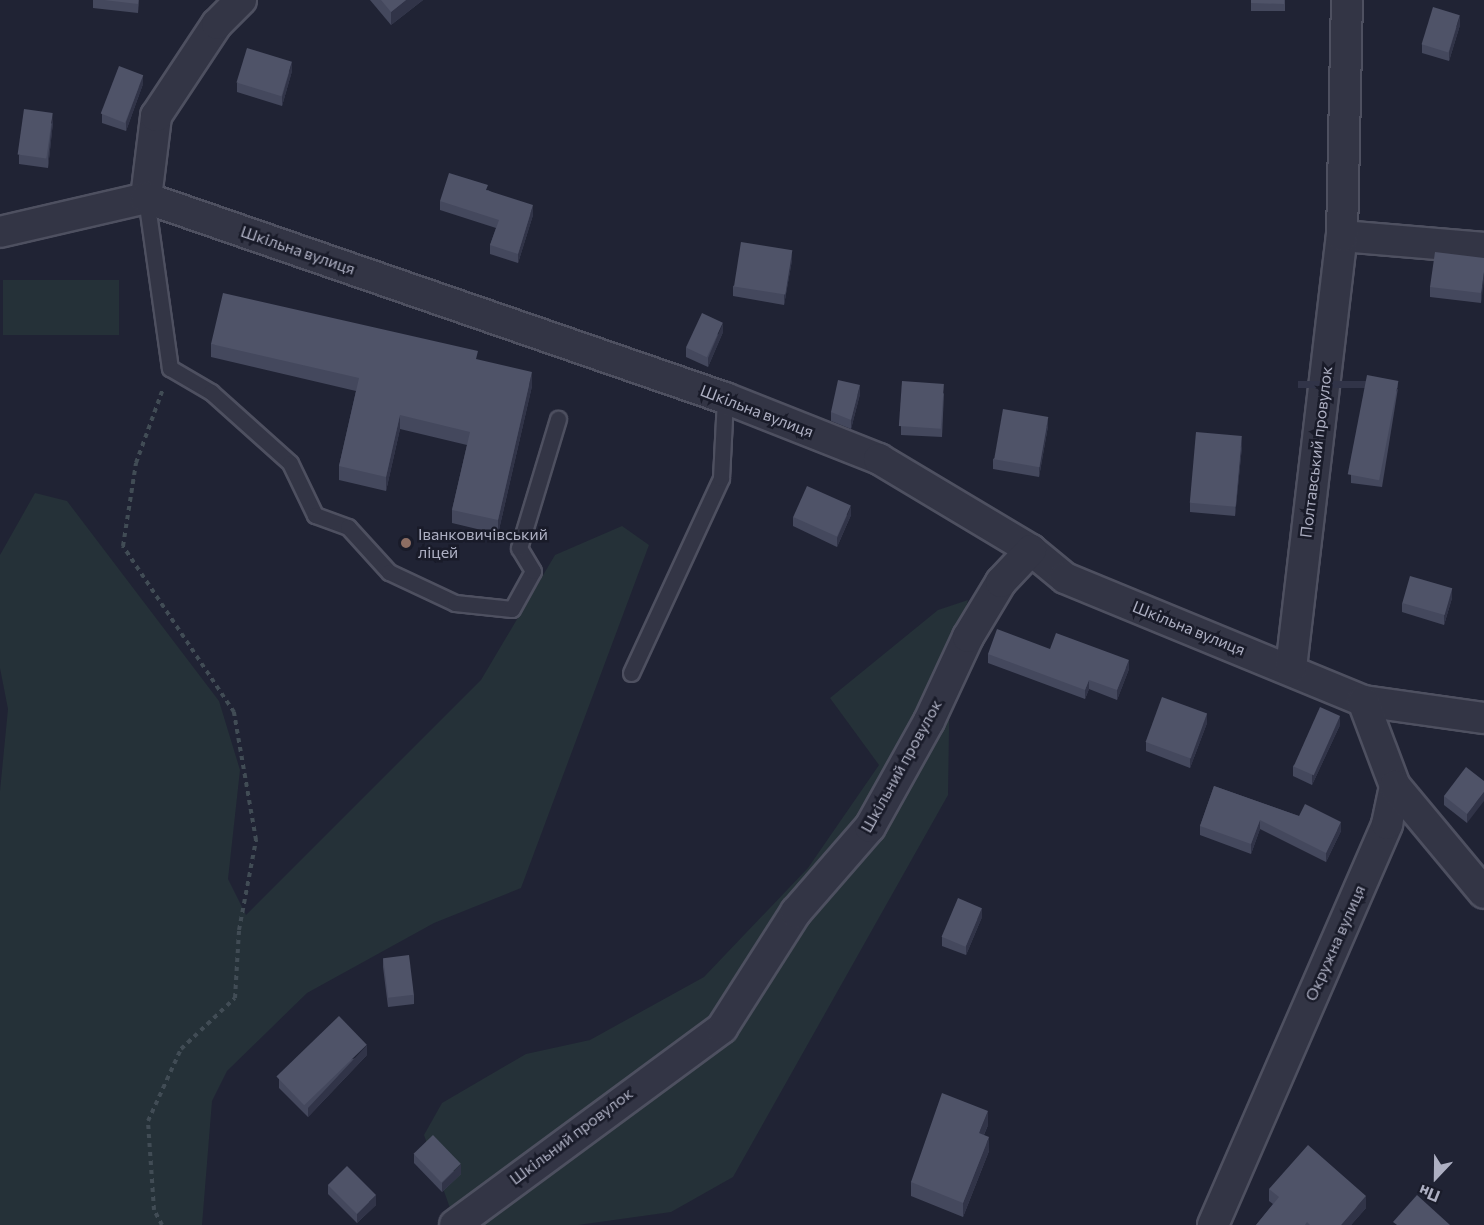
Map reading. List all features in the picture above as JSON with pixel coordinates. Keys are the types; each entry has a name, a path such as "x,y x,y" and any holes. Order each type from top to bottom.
{"street":[{"path":"0,232 146,198 156,116 217,24 241,0"},
{"name":"Полтавський провулок","path":"1291,668 1342,236 1347,0"},
{"name":"Шкільна вулиця","path":"146,198 725,398 879,459 1031,550 1065,578 1291,668 1363,701 1484,718"},
{"path":"1342,236 1484,248"},
{"name":"Шкільний провулок","path":"455,1225 722,1028 796,912 870,827 929,721 968,637 1001,582 1031,550"},
{"path":"1363,701 1395,786 1484,892"},
{"name":"Окружна вулиця","path":"1213,1225 1387,824 1395,786"}],"lane":[{"path":"146,198 170,368 211,392 290,463 315,515 348,527 389,572 455,603 512,609 533,571 519,548 558,419"},
{"path":"631,673 721,478 725,398"}],"path":[{"path":"162,1225 154,1210 148,1121 181,1049 235,998 239,930 256,840 234,712 123,546 136,463 170,368"}],"shaded area":[{"path":"3,280 119,280 119,335 3,335"},
{"path":"35,493 67,501 219,701 240,770 228,879 246,915 481,680 555,555 622,526 649,545 521,888 434,923 307,993 227,1071 212,1101 202,1225 0,1225 0,791 8,709 0,668 0,555"},
{"path":"968,600 950,663 948,795 733,1177 671,1212 578,1225 456,1225 424,1135 442,1103 526,1054 590,1040 704,977 808,868 879,765 830,698 938,610"}],"building":[{"path":"104,0 138,0 138,4"},
{"path":"381,0 406,0 391,12"},
{"path":"1251,0 1284,0 1284,4 1251,3"},
{"path":"1433,7 1460,15 1448,52 1422,44"},
{"path":"247,48 292,62 281,96 236,82"},
{"path":"119,66 143,75 125,123 101,114"},
{"path":"24,109 53,113 46,159 18,155"},
{"path":"449,173 488,185 486,190 533,205 518,254 490,245 499,220 440,201"},
{"path":"741,242 792,250 785,295 734,286"},
{"path":"1435,252 1484,258 1481,293 1430,287"},
{"path":"223,293 478,351 476,359 532,372 498,520 452,510 470,432 400,415 386,477 339,466 359,378 211,344"},
{"path":"702,313 723,323 707,357 686,347"},
{"path":"1367,375 1398,381 1379,480 1348,474"},
{"path":"838,380 860,385 851,420 831,412"},
{"path":"902,381 944,384 941,429 899,426"},
{"path":"1003,409 1048,417 1039,467 994,459"},
{"path":"1196,432 1242,436 1236,507 1190,503"},
{"path":"807,486 851,506 837,537 793,517"},
{"path":"1410,576 1452,588 1445,615 1402,603"},
{"path":"997,629 1050,649 1056,633 1129,660 1117,690 1089,680 1085,690 988,654"},
{"path":"1162,697 1207,713 1191,759 1146,742"},
{"path":"1320,707 1340,716 1314,775 1294,766"},
{"path":"1466,767 1484,781 1484,792 1467,814 1444,796"},
{"path":"1214,786 1299,816 1305,804 1341,822 1326,853 1260,820 1251,844 1200,826"},
{"path":"958,898 982,908 966,947 942,937"},
{"path":"409,955 414,995 388,998 383,958"},
{"path":"339,1016 367,1045 304,1105 276,1076"},
{"path":"942,1093 988,1111 979,1133 989,1137 963,1203 911,1182"},
{"path":"433,1135 461,1164 441,1183 414,1154"},
{"path":"1308,1145 1366,1196 1341,1225 1310,1225 1307,1222 1305,1225 1256,1225 1279,1197 1269,1189"},
{"path":"347,1166 376,1195 357,1214 328,1185"},
{"path":"1417,1195 1450,1225 1397,1225 1393,1222"}],"place":[{"name":"Іванковичівський ліцей","path":"406,543"}]}
